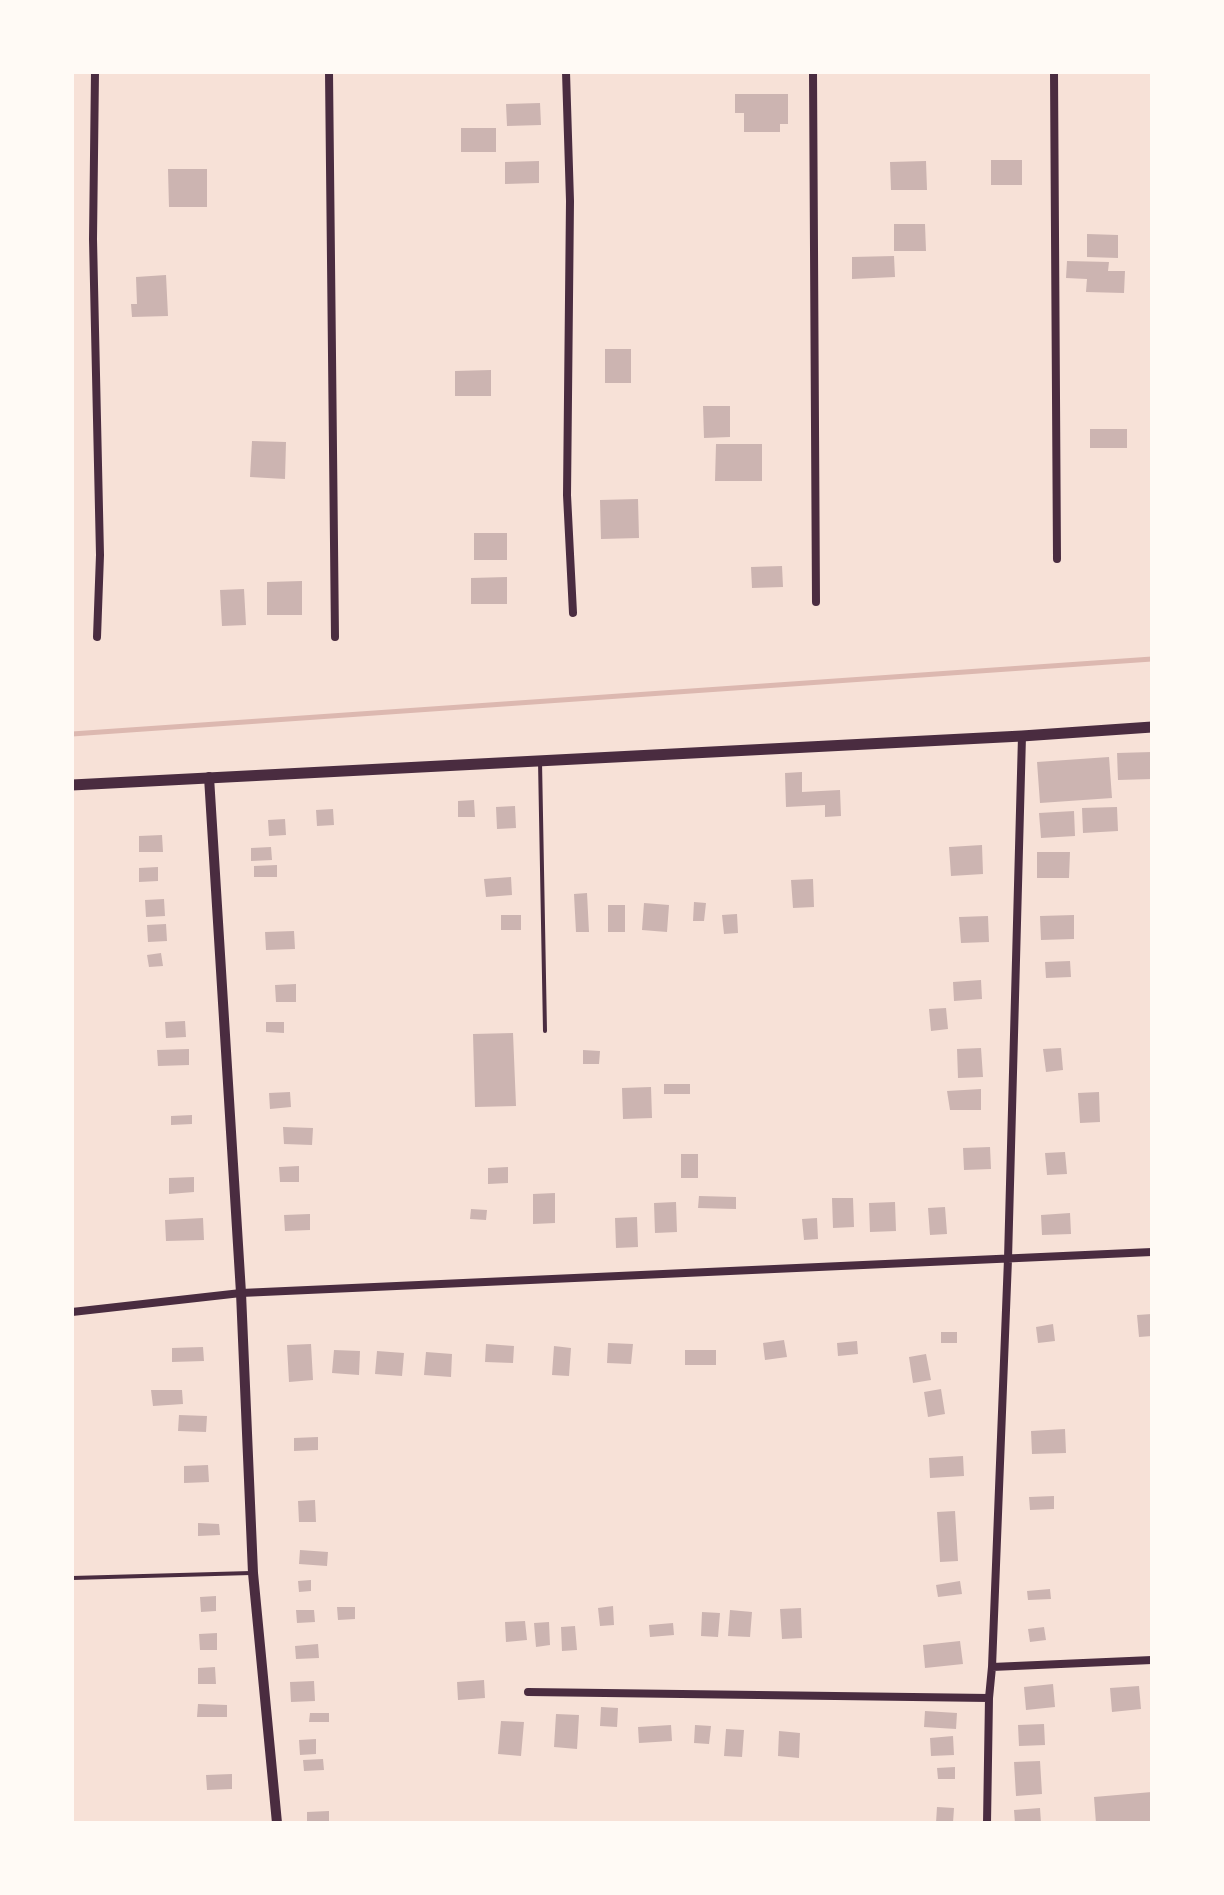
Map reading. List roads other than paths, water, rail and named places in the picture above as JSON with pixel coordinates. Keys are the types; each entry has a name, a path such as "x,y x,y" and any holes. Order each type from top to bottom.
{"main road":[{"path":"72,785 1152,727"}],"street":[{"path":"95,72 93,239 100,555 97,637"},
{"path":"329,72 335,637"},
{"path":"566,72 570,201 567,495 573,613"},
{"path":"813,72 816,602"},
{"path":"1054,72 1057,559"},
{"path":"987,1823 989,1698 1008,1259 1022,736"},
{"path":"209,777 241,1293 253,1573 277,1823"},
{"path":"72,1312 241,1293 1152,1252"},
{"path":"992,1667 1152,1660"},
{"path":"528,1692 989,1698"}],"lane":[{"path":"540,760 545,1031"},
{"path":"72,1578 253,1573"}],"waterway":[{"path":"72,734 1152,659"}]}
